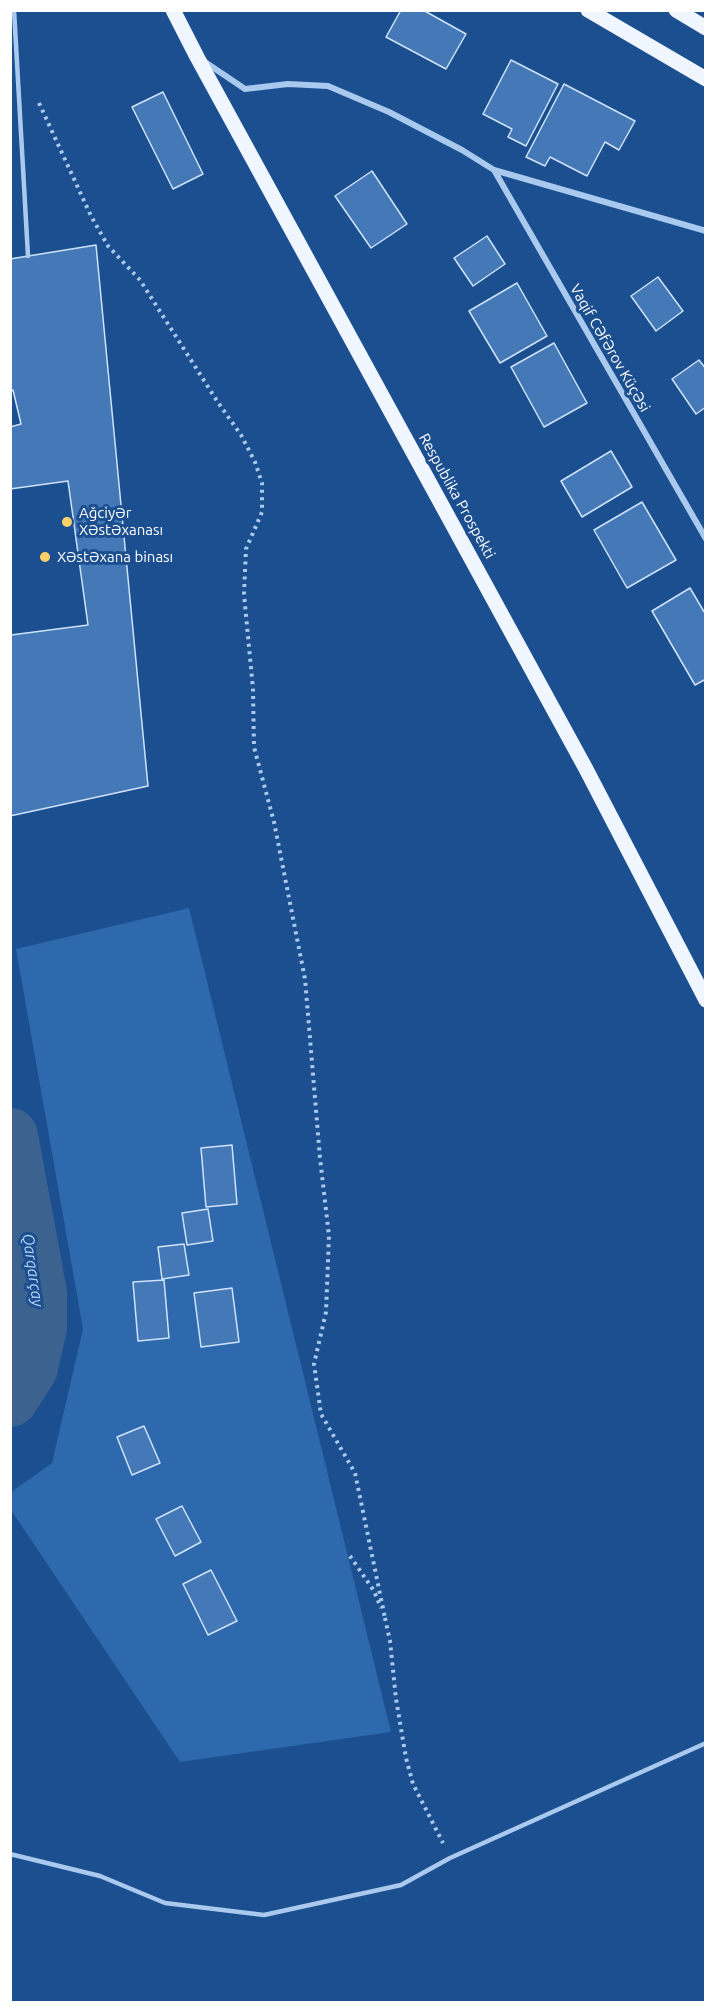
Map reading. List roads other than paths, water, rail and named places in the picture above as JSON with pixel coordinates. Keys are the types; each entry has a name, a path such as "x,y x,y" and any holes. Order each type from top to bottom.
{"main road":[{"name":"Respublika Prospekti","path":"174,10 197,57 586,769 705,1000"},
{"path":"588,10 705,79"},
{"path":"676,10 705,28"}],"street":[{"name":"Vaqif Cəfərov Küçəsi","path":"197,57 245,89 288,84 328,86 389,112 462,150 494,170 705,231"},
{"name":"Vaqif Cəfərov Küçəsi","path":"494,170 705,539"}],"lane":[{"path":"14,10 28,256"},
{"path":"10,1854 100,1876 165,1903 264,1915 401,1885 450,1858 705,1743"}],"waterway":[{"name":"Qarqarçay","path":"10,1136 39,1293 39,1327 30,1368 10,1399"}],"place":[{"name":"Ağciyər Xəstəxanası","path":"67,522"},
{"name":"Xəstəxana binası","path":"45,557"}]}
